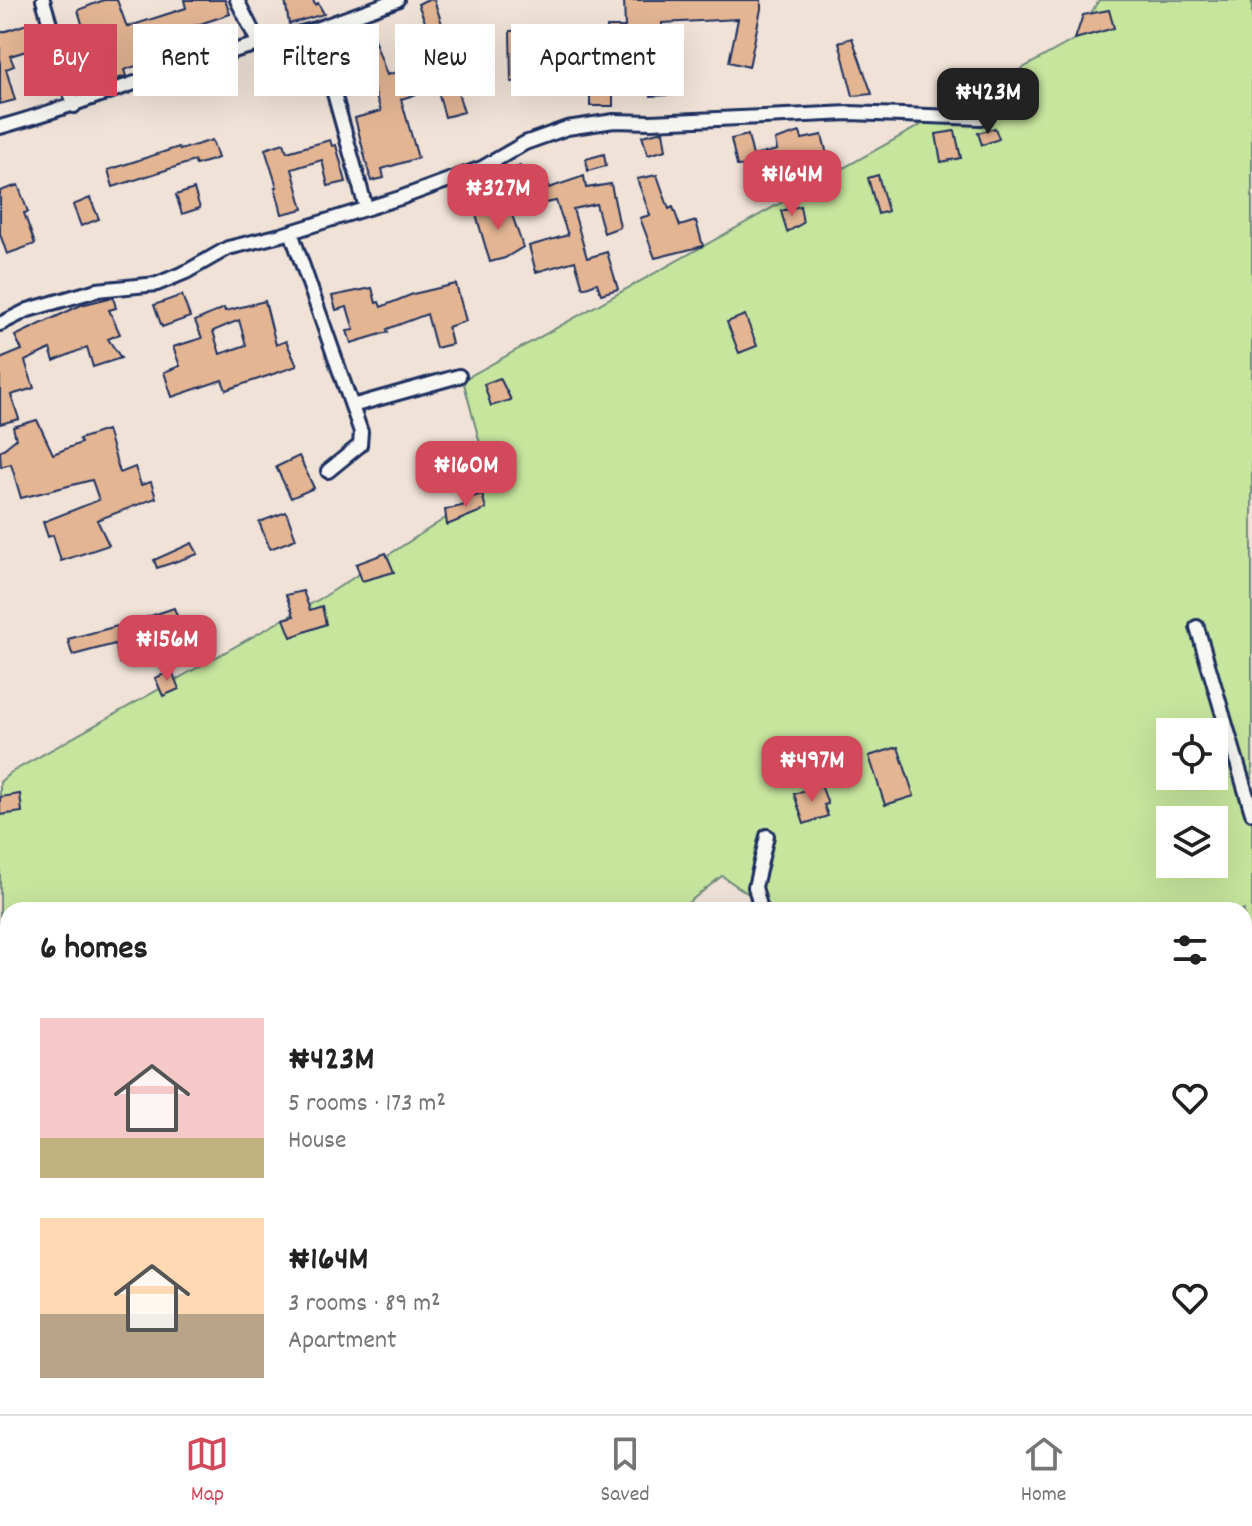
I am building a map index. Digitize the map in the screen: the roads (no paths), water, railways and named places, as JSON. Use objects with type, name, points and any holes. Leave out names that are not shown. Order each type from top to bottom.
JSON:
[{"type":"street","points":[[43,0],[74,106]]},
{"type":"street","points":[[237,0],[254,34]]},
{"type":"street","points":[[330,24],[397,0]]},
{"type":"street","points":[[0,127],[74,106],[254,45]]},
{"type":"street","points":[[335,96],[366,208]]},
{"type":"street","points":[[0,324],[28,310],[97,290],[157,284],[186,272],[228,248],[291,232],[482,168],[525,143],[567,128],[614,121],[850,113],[981,118]]},
{"type":"street","points":[[291,232],[361,432],[360,445],[328,471]]},
{"type":"street","points":[[352,406],[459,376]]},
{"type":"street","points":[[1197,627],[1252,813]]},
{"type":"street","points":[[759,902],[755,887],[767,836]]}]
